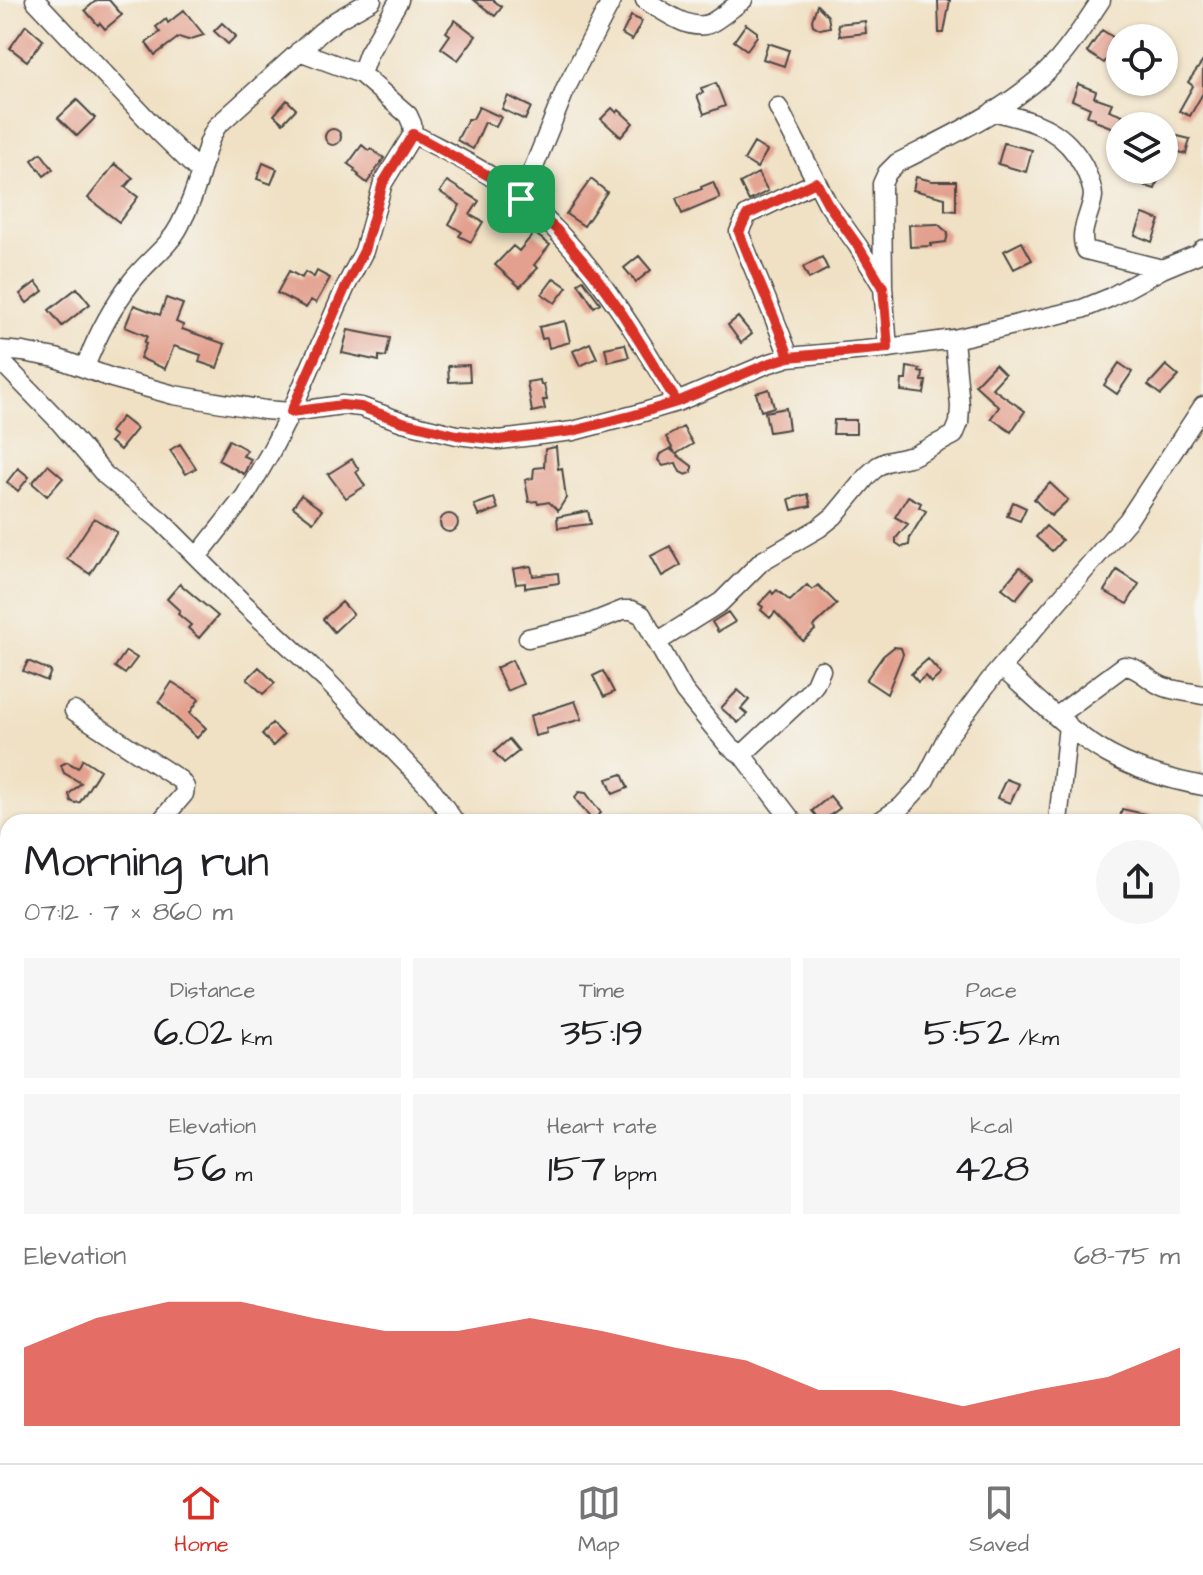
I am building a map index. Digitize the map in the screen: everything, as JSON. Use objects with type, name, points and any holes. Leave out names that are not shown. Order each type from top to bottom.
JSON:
[{"type":"street","points":[[35,0],[200,172]]},
{"type":"street","points":[[85,367],[96,338],[120,298],[179,227],[190,204],[205,150],[217,126],[337,20],[372,0]]},
{"type":"street","points":[[361,74],[368,54],[399,0]]},
{"type":"street","points":[[521,199],[566,88],[612,0]]},
{"type":"street","points":[[645,0],[696,26],[708,25],[743,0]]},
{"type":"street","points":[[888,348],[883,287],[882,184],[887,173],[897,163],[993,111],[1028,87],[1056,62],[1078,36],[1101,0]]},
{"type":"street","points":[[197,557],[245,496],[291,412],[364,251],[383,183],[413,134],[408,115],[361,74],[299,51]]},
{"type":"street","points":[[778,107],[828,204],[883,287]]},
{"type":"street","points":[[993,111],[1036,123],[1069,143],[1089,177],[1093,195],[1083,235],[1086,250],[1162,269]]},
{"type":"street","points":[[413,134],[498,181],[556,229],[623,315],[677,402]]},
{"type":"street","points":[[789,357],[776,318],[739,232],[747,215],[816,182]]},
{"type":"street","points":[[0,350],[45,356],[174,395],[291,412],[342,405],[361,407],[403,422],[457,435],[499,440],[573,431],[677,402],[789,357],[954,339],[1082,309],[1162,269],[1201,254]]},
{"type":"street","points":[[657,642],[721,602],[762,561],[819,528],[834,516],[878,466],[913,456],[954,435],[959,423],[960,406],[954,339]]},
{"type":"street","points":[[0,360],[105,475],[161,521],[327,681],[433,791],[449,814]]},
{"type":"street","points":[[891,814],[924,782],[946,739],[1001,667],[1128,520],[1203,406]]},
{"type":"street","points":[[528,638],[588,624],[623,610],[642,615],[684,691],[728,745],[742,755],[787,814]]},
{"type":"street","points":[[1058,814],[1062,720],[1124,666],[1130,666],[1164,687],[1203,695]]},
{"type":"street","points":[[1001,667],[1062,720],[1109,754],[1171,780],[1203,786]]},
{"type":"street","points":[[742,755],[807,694],[821,670]]},
{"type":"street","points":[[74,711],[180,780],[185,787],[184,794],[167,814]]},
{"type":"building","points":[[97,0],[109,0],[122,15],[105,29],[85,10]]},
{"type":"building","points":[[474,0],[493,0],[502,7],[495,16]]},
{"type":"building","points":[[938,0],[950,0],[944,33],[939,33]]},
{"type":"building","points":[[817,5],[828,16],[830,27],[820,29],[813,25]]},
{"type":"building","points":[[184,10],[204,35],[188,40],[179,37],[155,55],[146,43],[160,32],[156,27],[166,19],[168,23]]},
{"type":"building","points":[[631,16],[642,21],[632,40],[622,34]]},
{"type":"building","points":[[455,20],[476,36],[458,60],[441,48],[450,35],[446,32]]},
{"type":"building","points":[[865,21],[866,33],[840,36],[838,24]]},
{"type":"building","points":[[222,23],[236,36],[228,44],[214,31]]},
{"type":"building","points":[[746,24],[757,32],[747,50],[734,41]]},
{"type":"building","points":[[26,25],[43,40],[27,61],[10,48]]},
{"type":"building","points":[[1102,30],[1106,33],[1104,63],[1087,52]]},
{"type":"building","points":[[768,43],[789,50],[784,66],[763,59]]},
{"type":"building","points":[[1203,61],[1203,93],[1190,116],[1179,111],[1193,86],[1188,82]]},
{"type":"building","points":[[716,83],[725,106],[704,114],[697,95],[703,93],[701,88]]},
{"type":"building","points":[[1078,84],[1096,91],[1094,97],[1112,103],[1109,110],[1115,112],[1106,112],[1106,125],[1087,116],[1090,108],[1072,100]]},
{"type":"building","points":[[508,96],[531,107],[525,120],[502,109]]},
{"type":"building","points":[[77,100],[95,118],[77,136],[58,118]]},
{"type":"building","points":[[287,100],[296,109],[283,123],[274,115]]},
{"type":"building","points":[[479,107],[501,117],[496,127],[485,122],[473,149],[457,140],[468,119],[473,119]]},
{"type":"building","points":[[612,108],[617,113],[619,110],[633,123],[621,137],[601,119]]},
{"type":"building","points":[[333,129],[339,131],[339,143],[333,145],[327,143],[325,137],[327,131]]},
{"type":"building","points":[[1178,136],[1190,139],[1186,154],[1178,152]]},
{"type":"building","points":[[754,143],[767,151],[757,168],[744,160]]},
{"type":"building","points":[[1004,143],[1032,150],[1026,172],[998,164]]},
{"type":"building","points":[[362,145],[384,158],[367,183],[348,164]]},
{"type":"building","points":[[41,153],[53,169],[44,176],[32,160]]},
{"type":"building","points":[[263,163],[277,169],[271,184],[257,179]]},
{"type":"building","points":[[115,164],[133,178],[125,187],[138,197],[119,222],[88,198]]},
{"type":"building","points":[[758,173],[768,191],[749,201],[740,183]]},
{"type":"building","points":[[916,177],[956,181],[956,211],[945,210],[945,198],[913,190]]},
{"type":"building","points":[[591,179],[607,192],[584,226],[566,214]]},
{"type":"building","points":[[447,181],[479,201],[470,215],[483,222],[471,242],[459,236],[462,232],[449,224],[460,205],[440,192]]},
{"type":"building","points":[[713,182],[720,198],[682,214],[676,198]]},
{"type":"building","points":[[1139,184],[1157,184],[1155,189]]},
{"type":"building","points":[[1143,214],[1160,220],[1152,242],[1135,235]]},
{"type":"building","points":[[938,224],[948,233],[946,242],[910,247],[909,225]]},
{"type":"building","points":[[534,233],[550,245],[534,265],[538,268],[520,287],[495,265],[513,246],[519,251]]},
{"type":"building","points":[[1022,242],[1032,260],[1014,269],[1004,251]]},
{"type":"building","points":[[639,256],[651,270],[636,282],[624,268]]},
{"type":"building","points":[[822,257],[828,269],[809,279],[803,267]]},
{"type":"building","points":[[289,271],[302,278],[305,272],[314,277],[317,271],[330,278],[316,303],[311,300],[306,308],[277,293]]},
{"type":"building","points":[[554,278],[567,287],[555,303],[542,294]]},
{"type":"building","points":[[583,280],[600,303],[594,307],[578,283]]},
{"type":"building","points":[[36,282],[43,291],[27,303],[20,294]]},
{"type":"building","points":[[77,288],[90,304],[62,326],[49,310]]},
{"type":"building","points":[[166,298],[183,304],[176,322],[183,325],[182,329],[225,344],[217,368],[199,362],[201,355],[174,346],[165,369],[140,358],[147,336],[125,327],[134,305],[160,315]]},
{"type":"building","points":[[738,317],[752,334],[741,343],[728,325]]},
{"type":"building","points":[[565,321],[570,342],[549,348],[547,338],[542,339],[539,327]]},
{"type":"building","points":[[348,330],[390,338],[386,357],[379,356],[379,361],[342,353]]},
{"type":"building","points":[[590,343],[597,358],[580,366],[573,351]]},
{"type":"building","points":[[625,344],[629,357],[608,362],[605,348]]},
{"type":"building","points":[[1119,363],[1132,372],[1117,394],[1104,385]]},
{"type":"building","points":[[995,364],[1005,374],[992,388],[1025,411],[1011,432],[991,418],[999,407],[975,385]]},
{"type":"building","points":[[469,365],[470,381],[449,382],[448,366]]},
{"type":"building","points":[[1166,365],[1179,376],[1161,395],[1148,385]]},
{"type":"building","points":[[907,367],[920,369],[919,372],[923,373],[922,381],[926,381],[924,394],[901,391]]},
{"type":"building","points":[[540,380],[541,385],[544,384],[547,400],[543,400],[545,409],[532,412],[527,382]]},
{"type":"building","points":[[769,389],[774,407],[761,411],[756,393]]},
{"type":"building","points":[[786,408],[789,429],[769,432],[765,412]]},
{"type":"building","points":[[122,417],[137,429],[120,450],[110,442],[115,436],[110,432]]},
{"type":"building","points":[[834,420],[856,420],[856,434],[833,434]]},
{"type":"building","points":[[683,427],[693,444],[676,454],[692,466],[692,472],[686,475],[680,472],[676,463],[663,466],[658,460],[660,454],[670,449],[675,453],[666,437]]},
{"type":"building","points":[[229,440],[247,450],[243,456],[251,459],[244,474],[218,460]]},
{"type":"building","points":[[180,444],[196,468],[186,474],[170,450]]},
{"type":"building","points":[[556,447],[566,498],[558,511],[549,502],[529,502],[525,480],[533,478],[534,468],[544,467],[545,449]]},
{"type":"building","points":[[352,459],[365,486],[346,498],[328,474]]},
{"type":"building","points":[[48,465],[63,478],[47,496],[32,483]]},
{"type":"building","points":[[18,468],[29,477],[18,491],[7,482]]},
{"type":"building","points":[[1050,483],[1068,500],[1051,516],[1034,499]]},
{"type":"building","points":[[808,494],[811,506],[792,510],[789,499]]},
{"type":"building","points":[[301,495],[322,510],[313,522],[293,507]]},
{"type":"building","points":[[908,496],[921,503],[919,507],[926,511],[910,537],[909,545],[902,547],[896,543],[896,538],[908,524],[895,517]]},
{"type":"building","points":[[494,498],[498,509],[479,516],[474,505]]},
{"type":"building","points":[[1013,502],[1026,508],[1020,521],[1007,516]]},
{"type":"building","points":[[588,511],[591,524],[558,528],[557,517]]},
{"type":"building","points":[[445,514],[453,514],[458,523],[456,530],[445,532],[440,527],[440,519]]},
{"type":"building","points":[[94,518],[117,532],[90,574],[67,559]]},
{"type":"building","points":[[1046,526],[1062,540],[1052,551],[1036,537]]},
{"type":"building","points":[[670,546],[681,565],[662,576],[651,556]]},
{"type":"building","points":[[531,566],[533,576],[558,573],[559,583],[525,588],[525,583],[516,584],[513,569]]},
{"type":"building","points":[[1020,567],[1033,578],[1016,599],[1002,588]]},
{"type":"building","points":[[1117,570],[1139,584],[1127,604],[1104,591]]},
{"type":"building","points":[[180,584],[218,616],[199,638],[188,628],[191,625],[178,614],[180,611],[167,599]]},
{"type":"building","points":[[807,585],[812,590],[818,585],[837,604],[803,641],[775,612],[770,618],[759,604],[771,591],[773,594],[777,590],[790,601]]},
{"type":"building","points":[[342,602],[353,614],[334,632],[323,619]]},
{"type":"building","points":[[728,612],[735,622],[718,632],[712,622]]},
{"type":"building","points":[[894,647],[901,648],[903,654],[887,694],[866,680],[883,656]]},
{"type":"building","points":[[126,651],[137,658],[125,674],[115,667]]},
{"type":"building","points":[[928,659],[941,674],[931,683],[925,676],[918,682],[911,674]]},
{"type":"building","points":[[512,660],[523,684],[507,691],[496,668]]},
{"type":"building","points":[[28,661],[51,671],[47,681],[23,671]]},
{"type":"building","points":[[259,667],[275,683],[263,694],[247,679]]},
{"type":"building","points":[[603,671],[614,692],[604,697],[593,676]]},
{"type":"building","points":[[172,682],[199,699],[190,713],[206,728],[197,738],[159,702]]},
{"type":"building","points":[[738,690],[749,700],[741,709],[747,714],[738,723],[721,708]]},
{"type":"building","points":[[575,701],[582,719],[546,729],[547,733],[535,736],[530,716]]},
{"type":"building","points":[[272,723],[284,735],[273,746],[262,734]]},
{"type":"building","points":[[509,739],[519,751],[504,763],[494,752]]},
{"type":"building","points":[[83,759],[100,770],[80,802],[75,803],[69,794],[81,783],[64,773],[61,765],[67,762],[78,768]]},
{"type":"building","points":[[622,774],[628,788],[613,794],[607,779]]},
{"type":"building","points":[[1006,779],[1019,784],[1010,803],[997,798]]},
{"type":"building","points":[[579,792],[586,793],[601,813],[587,814],[575,797]]},
{"type":"building","points":[[830,796],[840,808],[832,814],[814,814],[812,811]]},
{"type":"building","points":[[1122,809],[1144,814],[1121,814]]},
{"type":"route","points":[[521,199],[498,181],[413,134],[383,183],[364,251],[291,412],[342,405],[361,407],[403,422],[457,435],[499,440],[573,431],[634,415],[677,402],[789,357],[888,348],[883,287],[816,182],[747,215],[739,232],[776,318],[789,357],[767,364],[677,402],[594,274],[556,229],[521,199]]}]
